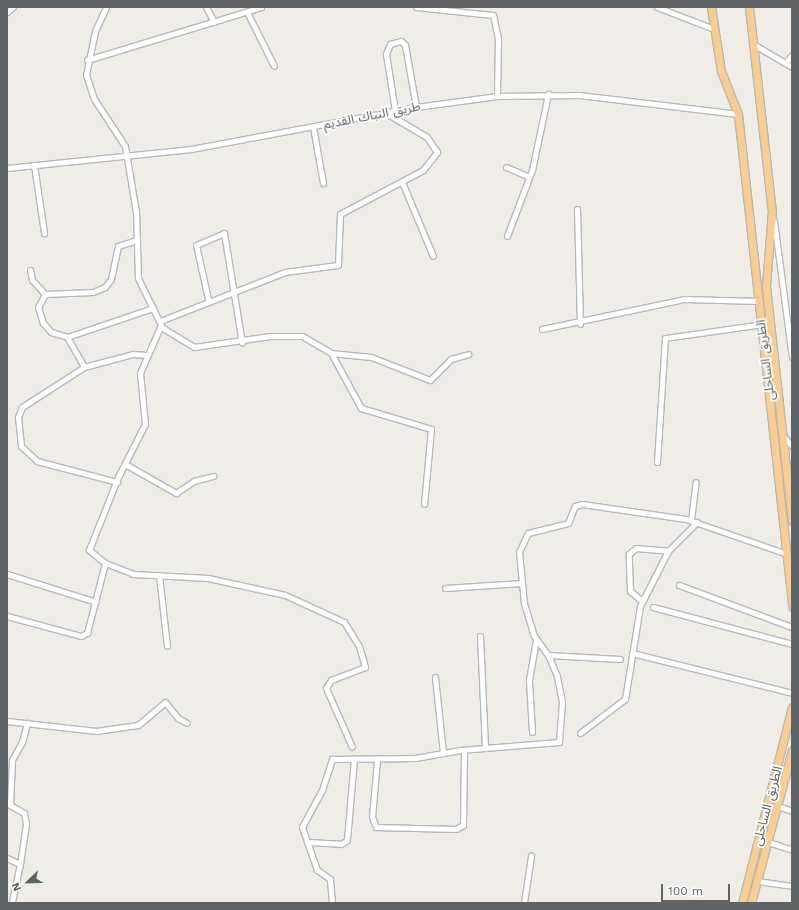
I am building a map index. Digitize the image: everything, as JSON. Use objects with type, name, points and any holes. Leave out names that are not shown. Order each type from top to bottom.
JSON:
[{"type":"highway","name":"الطريق الساحلى","points":[[711,7],[721,71],[738,114],[792,607]]},
{"type":"highway","name":"الطريق الساحلى","points":[[748,7],[772,211],[766,286],[785,438],[792,521]]},
{"type":"highway","points":[[790,490],[792,482]]},
{"type":"highway","name":"الطريق الساحلى","points":[[742,903],[792,708]]},
{"type":"highway","name":"الطريق الساحلى","points":[[751,903],[792,750]]},
{"type":"street","points":[[7,12],[13,7]]},
{"type":"street","points":[[106,7],[87,60],[87,83],[122,141],[127,156],[137,240],[138,278],[160,324],[194,347],[242,343],[270,336],[302,336],[331,353],[371,357],[430,380],[451,359],[468,354]]},
{"type":"street","points":[[206,7],[214,22]]},
{"type":"street","points":[[87,60],[214,22],[247,10],[262,7]]},
{"type":"street","points":[[416,7],[493,15],[498,38],[497,96]]},
{"type":"street","points":[[657,7],[714,29]]},
{"type":"street","points":[[247,10],[274,66]]},
{"type":"street","points":[[395,111],[386,54],[390,44],[401,41],[405,45],[416,107]]},
{"type":"street","points":[[753,44],[786,62],[792,67]]},
{"type":"street","points":[[786,62],[792,55]]},
{"type":"street","points":[[508,236],[529,177],[548,94]]},
{"type":"street","name":"طريق النباك القديم","points":[[7,168],[191,149],[386,112],[497,96],[548,94],[579,95],[738,114]]},
{"type":"street","points":[[352,747],[326,688],[331,680],[366,667],[359,646],[344,622],[285,595],[208,578],[133,574],[105,563],[89,550],[125,464],[145,424],[140,372],[160,324],[208,299],[235,291],[284,272],[336,267],[339,263],[340,214],[402,182],[430,163],[437,152],[436,146],[386,112]]},
{"type":"street","points":[[313,127],[323,183]]},
{"type":"street","points":[[34,166],[44,233]]},
{"type":"street","points":[[506,167],[529,177]]},
{"type":"street","points":[[402,182],[433,256]]},
{"type":"street","points":[[577,209],[580,324]]},
{"type":"street","points":[[772,211],[792,357]]},
{"type":"street","points":[[208,299],[196,245],[222,233],[226,235],[242,343]]},
{"type":"street","points":[[30,270],[32,280],[45,294],[93,292],[105,287],[111,279],[118,246],[137,240]]},
{"type":"street","points":[[45,294],[38,307],[43,323],[51,332],[67,337],[153,308]]},
{"type":"street","points":[[542,329],[580,324],[636,307],[684,299],[759,301]]},
{"type":"street","points":[[658,462],[665,338],[762,324]]},
{"type":"street","points":[[67,337],[84,367]]},
{"type":"street","points":[[331,353],[359,407],[431,429],[424,504]]},
{"type":"street","points":[[117,482],[37,461],[21,446],[18,416],[22,407],[84,367],[133,354],[147,355]]},
{"type":"street","points":[[785,438],[792,446]]},
{"type":"street","points":[[125,464],[176,492],[213,476]]},
{"type":"street","points":[[691,520],[696,482]]},
{"type":"street","points":[[332,903],[330,879],[317,870],[307,842],[304,821],[322,790],[330,762],[336,758],[377,760],[464,750],[559,742],[561,690],[548,655],[536,640],[524,603],[521,540],[535,529],[568,523],[578,505],[661,513],[691,520],[787,554]]},
{"type":"street","points":[[580,733],[625,699],[642,601],[668,551],[697,522]]},
{"type":"street","points":[[642,601],[629,587],[629,554],[636,548],[668,551]]},
{"type":"street","points":[[7,616],[84,636],[96,602],[105,563]]},
{"type":"street","points":[[7,574],[96,602]]},
{"type":"street","points":[[159,575],[167,646]]},
{"type":"street","points":[[445,588],[522,583]]},
{"type":"street","points":[[679,585],[792,627]]},
{"type":"street","points":[[653,607],[792,644]]},
{"type":"street","points":[[480,636],[485,748]]},
{"type":"street","points":[[532,732],[529,680],[536,640]]},
{"type":"street","points":[[632,653],[792,693]]},
{"type":"street","points":[[548,655],[620,659]]},
{"type":"street","points":[[434,677],[443,753]]},
{"type":"street","points":[[7,721],[101,731],[138,725],[165,702],[178,718],[188,723]]},
{"type":"street","points":[[12,903],[26,824],[24,812],[9,804],[12,760],[27,723]]},
{"type":"street","points":[[377,760],[372,817],[376,827],[456,829],[463,825],[464,750]]},
{"type":"street","points":[[307,842],[341,844],[347,840],[354,758]]},
{"type":"street","points":[[777,806],[792,811]]},
{"type":"street","points":[[768,842],[792,850]]},
{"type":"street","points":[[524,903],[532,856]]},
{"type":"street","points":[[7,858],[20,864]]},
{"type":"street","points":[[757,882],[792,886]]}]
